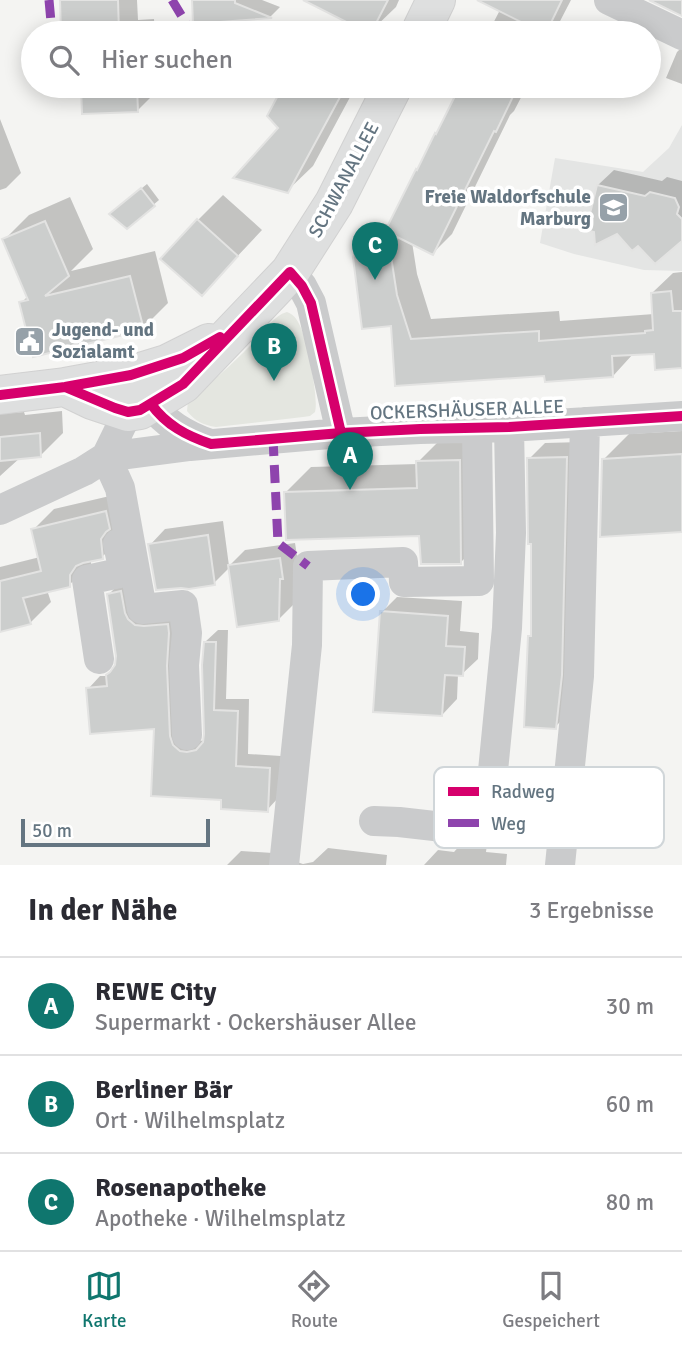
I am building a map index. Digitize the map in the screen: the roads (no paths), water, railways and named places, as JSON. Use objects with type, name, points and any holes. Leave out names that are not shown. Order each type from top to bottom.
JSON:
[{"type":"main road","points":[[426,21],[436,0]]},
{"type":"main road","name":"SCHWANALLEE","points":[[137,397],[183,384],[290,272],[334,203],[387,98]]},
{"type":"main road","points":[[0,395],[65,387],[137,397]]},
{"type":"street","points":[[609,0],[653,21]]},
{"type":"street","points":[[661,25],[682,35]]},
{"type":"street","points":[[290,272],[311,303],[341,433]]},
{"type":"street","points":[[0,510],[84,471],[106,457],[137,397],[190,437],[211,444]]},
{"type":"street","name":"OCKERSHÄUSER ALLEE","points":[[106,457],[211,444],[341,433],[509,427],[682,416]]},
{"type":"street","points":[[570,767],[579,676],[585,422]]},
{"type":"street","points":[[493,767],[506,628],[511,533],[509,427]]},
{"type":"street","points":[[284,865],[307,645],[308,566],[403,562],[404,582],[480,582],[477,428]]},
{"type":"street","points":[[99,659],[88,580],[124,572],[110,505],[106,457]]},
{"type":"street","points":[[106,457],[120,488],[142,609],[183,604],[187,633],[184,665],[187,735]]},
{"type":"street","points":[[374,821],[434,826]]},
{"type":"place","name":"Freie Waldorfschule Marburg","points":[[614,208]]},
{"type":"place","name":"Rosenapotheke","points":[[375,280]]},
{"type":"place","name":"Jugend- und Sozialamt","points":[[29,341]]},
{"type":"place","name":"Berliner Bär","points":[[274,381]]},
{"type":"place","name":"REWE City","points":[[350,490]]}]
